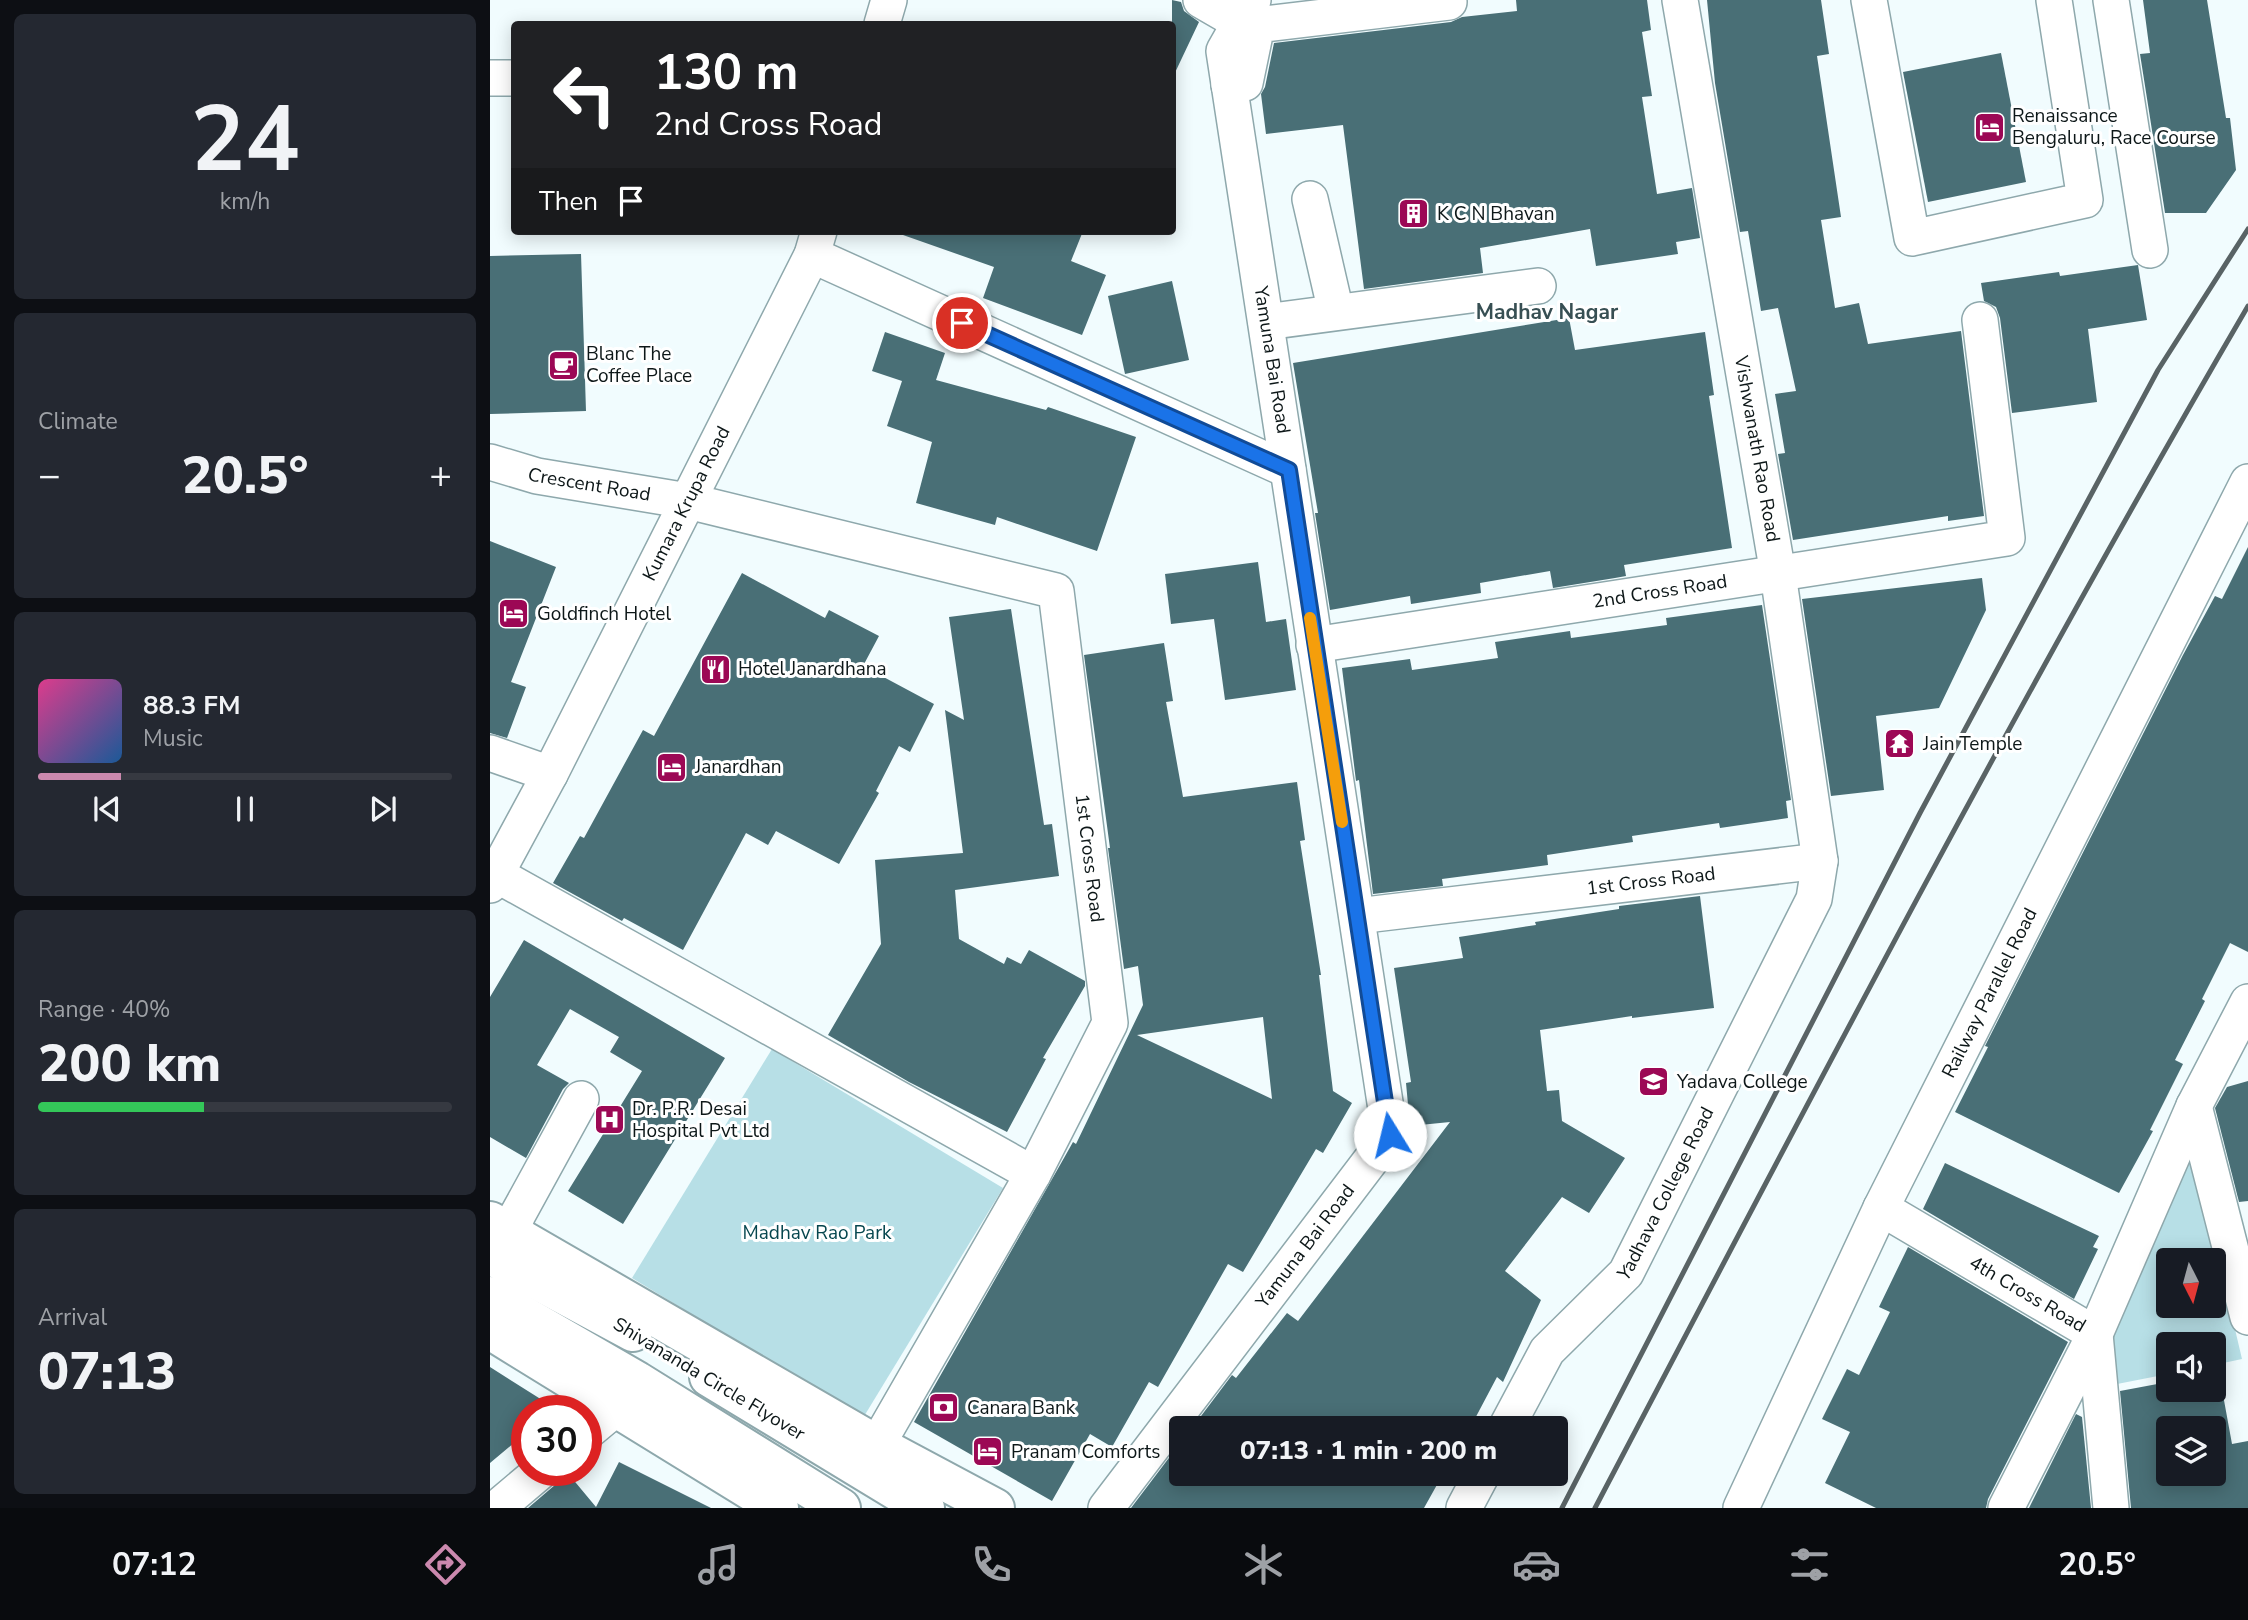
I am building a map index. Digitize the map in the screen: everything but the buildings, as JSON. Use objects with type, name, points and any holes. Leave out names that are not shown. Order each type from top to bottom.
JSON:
[{"type":"main road","name":"Shivananda Circle Flyover","points":[[497,1236],[663,1349],[925,1508]]},
{"type":"main road","points":[[497,1236],[995,1508]]},
{"type":"main road","name":"Shivananda Circle Flyover","points":[[490,1296],[626,1395],[841,1508]]},
{"type":"main road","points":[[490,1330],[626,1395],[779,1508]]},
{"type":"street","points":[[1201,0],[1246,11]]},
{"type":"street","name":"Vishwanath Rao Road","points":[[1681,0],[1778,574],[1820,861],[1814,899]]},
{"type":"street","points":[[1869,0],[1912,239],[2085,200],[2054,0]]},
{"type":"street","points":[[2111,0],[2150,250]]},
{"type":"street","points":[[1229,85],[1245,83],[1257,25],[1449,2]]},
{"type":"street","name":"Yamuna Bai Road","points":[[1106,1508],[1390,1135],[1224,51],[1246,11]]},
{"type":"street","points":[[490,78],[511,78]]},
{"type":"street","points":[[1310,199],[1336,312]]},
{"type":"street","points":[[815,243],[1289,470]]},
{"type":"street","name":"Kumara Krupa Road","points":[[492,877],[550,774],[815,243]]},
{"type":"street","points":[[1266,322],[1538,286]]},
{"type":"street","name":"2nd Cross Road","points":[[1314,645],[2007,538],[1980,320]]},
{"type":"street","name":"Crescent Road","points":[[490,462],[537,476],[688,502]]},
{"type":"street","name":"Railway Parallel Road","points":[[1741,1508],[1881,1208],[2248,482]]},
{"type":"street","name":"1st Cross Road","points":[[688,502],[1056,592],[1110,1023],[1033,1174],[877,1445]]},
{"type":"street","points":[[490,753],[550,774]]},
{"type":"street","name":"1st Cross Road","points":[[1357,916],[1820,861]]},
{"type":"street","points":[[492,877],[1033,1174]]},
{"type":"street","name":"Yadhava College Road","points":[[1512,1416],[1547,1351],[1626,1273],[1814,899]]},
{"type":"street","points":[[2006,1508],[2095,1334],[2194,1106],[2248,1002]]},
{"type":"street","points":[[497,1236],[518,1214],[581,1099]]},
{"type":"street","points":[[2194,1106],[2248,1317]]},
{"type":"street","name":"4th Cross Road","points":[[1881,1208],[2095,1334],[2111,1508]]},
{"type":"street","points":[[602,1418],[626,1395]]},
{"type":"street","points":[[497,1508],[523,1486]]},
{"type":"street","points":[[1464,1508],[1476,1486]]},
{"type":"green space","name":"Madhav Rao Park","points":[[772,1049],[1003,1188],[863,1418],[632,1278]]},
{"type":"green space","points":[[2193,1151],[2216,1248],[2156,1248],[2156,1318],[2226,1318],[2226,1291],[2242,1359],[2226,1362],[2226,1332],[2156,1332],[2156,1376],[2107,1386],[2102,1351]]},
{"type":"railway","points":[[1562,1508],[1920,813],[2158,370],[2248,229]]},
{"type":"railway","points":[[1595,1508],[1996,753],[2248,306]]},
{"type":"slow traffic","points":[[1310,618],[1342,822]]},
{"type":"place","name":"Renaissance Bengaluru, Race Course","points":[[1989,127]]},
{"type":"place","name":"K C N Bhavan","points":[[1414,214]]},
{"type":"place","name":"Blanc The Coffee Place","points":[[563,365]]},
{"type":"place","name":"Goldfinch Hotel","points":[[514,614]]},
{"type":"place","name":"Hotel Janardhana","points":[[715,669]]},
{"type":"place","name":"Jain Temple","points":[[1900,744]]},
{"type":"place","name":"Janardhan","points":[[672,767]]},
{"type":"place","name":"Yadava College","points":[[1654,1082]]},
{"type":"place","name":"Dr. P.R. Desai Hospital Pvt Ltd","points":[[609,1120]]},
{"type":"place","name":"Canara Bank","points":[[944,1408]]},
{"type":"place","name":"Pranam Comforts","points":[[988,1452]]},
{"type":"district","name":"Madhav Nagar","points":[[1547,312]]},
{"type":"route","points":[[962,323],[1289,470],[1390,1135]]}]
